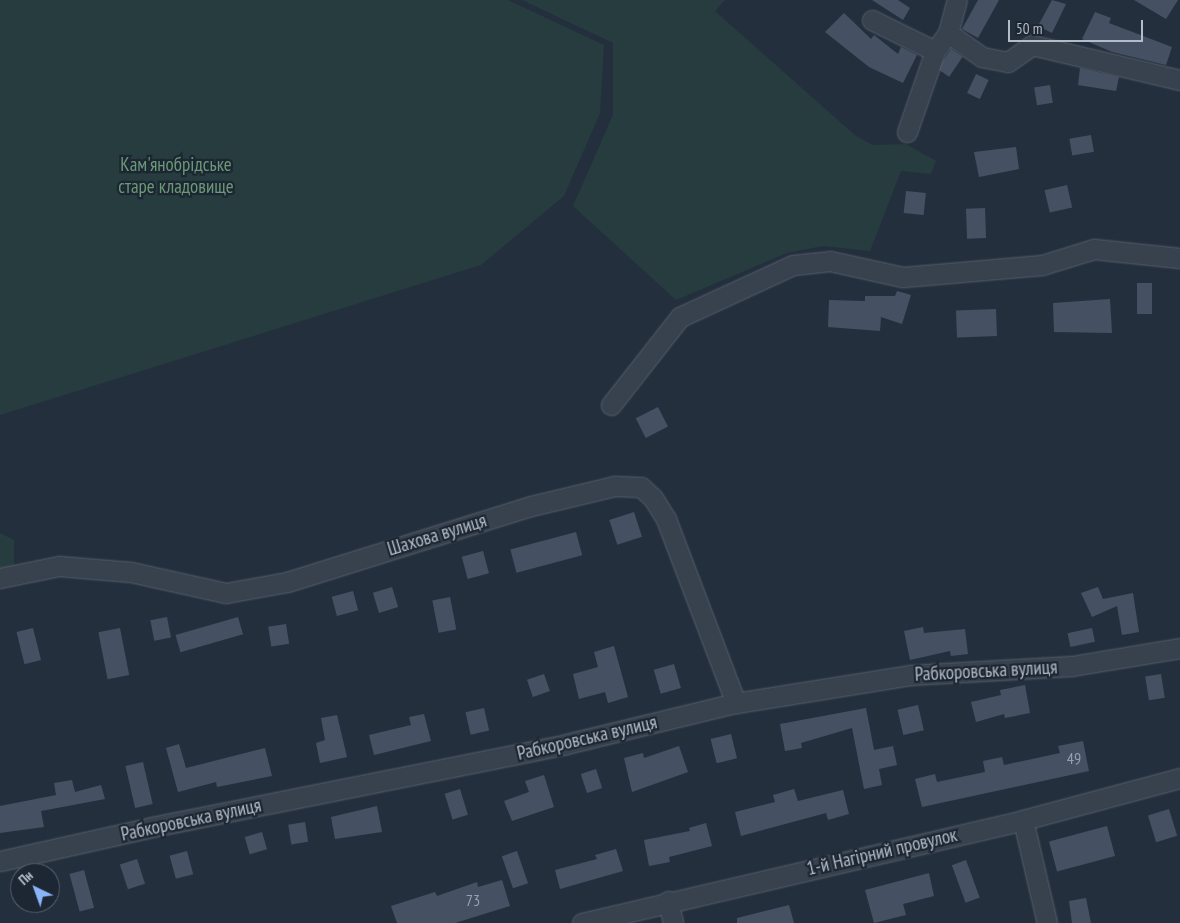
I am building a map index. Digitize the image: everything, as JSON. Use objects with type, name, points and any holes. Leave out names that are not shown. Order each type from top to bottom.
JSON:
[{"type":"street","points":[[907,132],[935,51],[948,33],[957,0]]},
{"type":"street","points":[[872,20],[935,51]]},
{"type":"street","points":[[948,33],[982,58],[1008,62],[1032,45],[1180,80]]},
{"type":"street","points":[[611,405],[680,317],[793,265],[830,261],[903,277],[1042,265],[1094,249],[1180,258]]},
{"type":"street","name":"Шахова вулиця","points":[[0,578],[59,566],[131,572],[226,592],[287,582],[531,506],[614,486],[640,487],[653,498],[666,519],[736,703]]},
{"type":"street","name":"Рабкоровська вулиця","points":[[0,861],[162,825],[566,744],[736,703],[910,674],[1072,666],[1180,648]]},
{"type":"street","name":"1-й Нагірний провулок","points":[[582,923],[668,901],[1023,820],[1180,778]]},
{"type":"street","points":[[1023,820],[1047,923]]},
{"type":"street","points":[[668,901],[673,923]]},
{"type":"green space","name":"Кам'янобрідське старе кладовище","points":[[0,0],[508,0],[604,45],[600,113],[564,196],[481,265],[0,415]]},
{"type":"green space","points":[[522,0],[725,0],[715,11],[856,136],[873,145],[906,144],[936,161],[931,174],[901,171],[870,251],[823,246],[787,253],[676,300],[573,206],[613,115],[613,43]]},
{"type":"green space","points":[[0,533],[14,540],[14,567],[0,569]]},
{"type":"building","points":[[872,0],[898,0],[910,8],[903,20]]},
{"type":"building","points":[[978,0],[999,0],[978,38],[962,29]]},
{"type":"building","points":[[1052,0],[1066,4],[1052,33],[1038,26]]},
{"type":"building","points":[[1134,0],[1178,0],[1166,19]]},
{"type":"building","points":[[1095,12],[1111,18],[1109,23],[1172,47],[1166,65],[1112,52],[1082,39]]},
{"type":"building","points":[[844,13],[871,39],[874,35],[898,54],[901,47],[917,55],[903,83],[869,67],[825,32]]},
{"type":"building","points":[[951,49],[963,57],[949,77],[938,69]]},
{"type":"building","points":[[1080,68],[1119,77],[1116,91],[1078,85]]},
{"type":"building","points":[[976,74],[989,80],[980,99],[967,93]]},
{"type":"building","points":[[1050,85],[1053,103],[1037,105],[1034,88]]},
{"type":"building","points":[[1091,135],[1094,152],[1072,156],[1069,139]]},
{"type":"building","points":[[1016,147],[1019,169],[979,177],[974,152]]},
{"type":"building","points":[[1067,185],[1072,207],[1050,213],[1045,190]]},
{"type":"building","points":[[906,191],[926,193],[924,215],[904,213]]},
{"type":"building","points":[[985,208],[986,238],[967,239],[966,209]]},
{"type":"building","points":[[1137,283],[1152,283],[1152,314],[1137,314]]},
{"type":"building","points":[[897,291],[911,295],[902,324],[881,317],[880,331],[828,327],[829,300],[865,301],[865,296],[895,296]]},
{"type":"building","points":[[1110,299],[1112,333],[1054,332],[1053,303]]},
{"type":"building","points":[[996,309],[997,336],[957,337],[956,310]]},
{"type":"building","points":[[658,407],[668,427],[646,438],[636,418]]},
{"type":"building","points":[[634,512],[642,537],[617,545],[609,520]]},
{"type":"building","points":[[576,532],[582,555],[517,573],[510,550]]},
{"type":"building","points":[[483,551],[489,573],[468,579],[462,557]]},
{"type":"building","points":[[392,587],[398,607],[379,613],[373,593]]},
{"type":"building","points":[[1098,587],[1103,599],[1133,593],[1139,632],[1122,635],[1117,606],[1092,617],[1081,593]]},
{"type":"building","points":[[353,591],[358,610],[337,616],[332,597]]},
{"type":"building","points":[[450,597],[456,629],[439,633],[432,600]]},
{"type":"building","points":[[167,617],[171,638],[154,641],[150,620]]},
{"type":"building","points":[[238,617],[243,634],[180,652],[176,635]]},
{"type":"building","points":[[286,624],[289,644],[271,647],[268,627]]},
{"type":"building","points":[[923,627],[924,633],[965,629],[968,654],[951,656],[950,651],[910,660],[904,631]]},
{"type":"building","points":[[33,628],[41,660],[24,664],[17,632]]},
{"type":"building","points":[[120,628],[129,675],[108,679],[98,632]]},
{"type":"building","points":[[1092,628],[1095,642],[1070,647],[1068,633]]},
{"type":"building","points":[[614,646],[628,697],[608,703],[605,692],[579,699],[573,674],[598,667],[594,652]]},
{"type":"building","points":[[674,664],[681,688],[661,694],[654,670]]},
{"type":"building","points":[[544,674],[550,691],[533,697],[527,680]]},
{"type":"building","points":[[1161,674],[1165,698],[1149,700],[1145,677]]},
{"type":"building","points":[[1025,685],[1030,713],[1005,718],[1004,714],[976,722],[971,702],[1001,695],[1000,690]]},
{"type":"building","points":[[918,705],[924,730],[903,735],[898,710]]},
{"type":"building","points":[[484,708],[489,730],[471,735],[465,712]]},
{"type":"building","points":[[866,708],[874,750],[893,746],[897,765],[879,769],[882,785],[864,789],[852,728],[801,743],[802,748],[785,751],[780,724]]},
{"type":"building","points":[[424,714],[431,741],[374,755],[369,735],[411,725],[409,717]]},
{"type":"building","points":[[337,715],[347,757],[320,763],[316,743],[325,740],[321,718]]},
{"type":"building","points":[[731,734],[737,758],[717,763],[711,739]]},
{"type":"building","points":[[1083,741],[1089,771],[922,807],[915,779],[935,774],[937,782],[985,772],[983,761],[1002,757],[1004,765],[1060,753],[1058,746]]},
{"type":"building","points":[[179,744],[186,768],[265,748],[272,776],[217,787],[216,782],[178,792],[166,748]]},
{"type":"building","points":[[679,746],[688,772],[632,792],[624,758],[643,753],[644,758]]},
{"type":"building","points":[[143,762],[153,804],[135,808],[125,766]]},
{"type":"building","points":[[596,769],[602,788],[587,793],[581,774]]},
{"type":"building","points":[[544,775],[554,807],[512,821],[504,801],[529,792],[525,781]]},
{"type":"building","points":[[72,780],[75,792],[101,785],[105,799],[41,811],[44,827],[0,833],[0,806],[56,795],[54,783]]},
{"type":"building","points":[[460,789],[468,815],[453,819],[445,794]]},
{"type":"building","points":[[794,789],[798,801],[843,790],[849,814],[828,820],[826,813],[741,836],[735,812],[775,802],[773,795]]},
{"type":"building","points":[[377,806],[382,832],[335,839],[331,817]]},
{"type":"building","points":[[1169,809],[1177,836],[1156,842],[1148,815]]},
{"type":"building","points":[[305,822],[308,842],[291,844],[288,825]]},
{"type":"building","points":[[706,823],[712,846],[669,857],[670,862],[649,866],[644,840],[690,831],[689,828]]},
{"type":"building","points":[[1107,826],[1115,856],[1057,871],[1049,842]]},
{"type":"building","points":[[262,832],[267,849],[250,854],[245,837]]},
{"type":"building","points":[[616,849],[623,871],[560,889],[555,870],[597,859],[595,855]]},
{"type":"building","points":[[187,851],[193,874],[176,879],[170,856]]},
{"type":"building","points":[[517,851],[528,883],[513,888],[502,856]]},
{"type":"building","points":[[137,859],[145,884],[128,889],[120,865]]},
{"type":"building","points":[[966,860],[980,898],[966,903],[952,865]]},
{"type":"building","points":[[84,870],[94,908],[80,912],[70,874]]},
{"type":"building","points":[[929,873],[934,896],[903,904],[906,915],[874,923],[865,890]]},
{"type":"building","points":[[502,880],[510,906],[455,923],[397,923],[391,906],[435,892],[437,896],[477,882],[478,887]]},
{"type":"building","points":[[1086,898],[1091,923],[1072,923],[1069,901]]},
{"type":"building","points":[[789,905],[794,923],[737,923],[737,918]]}]
